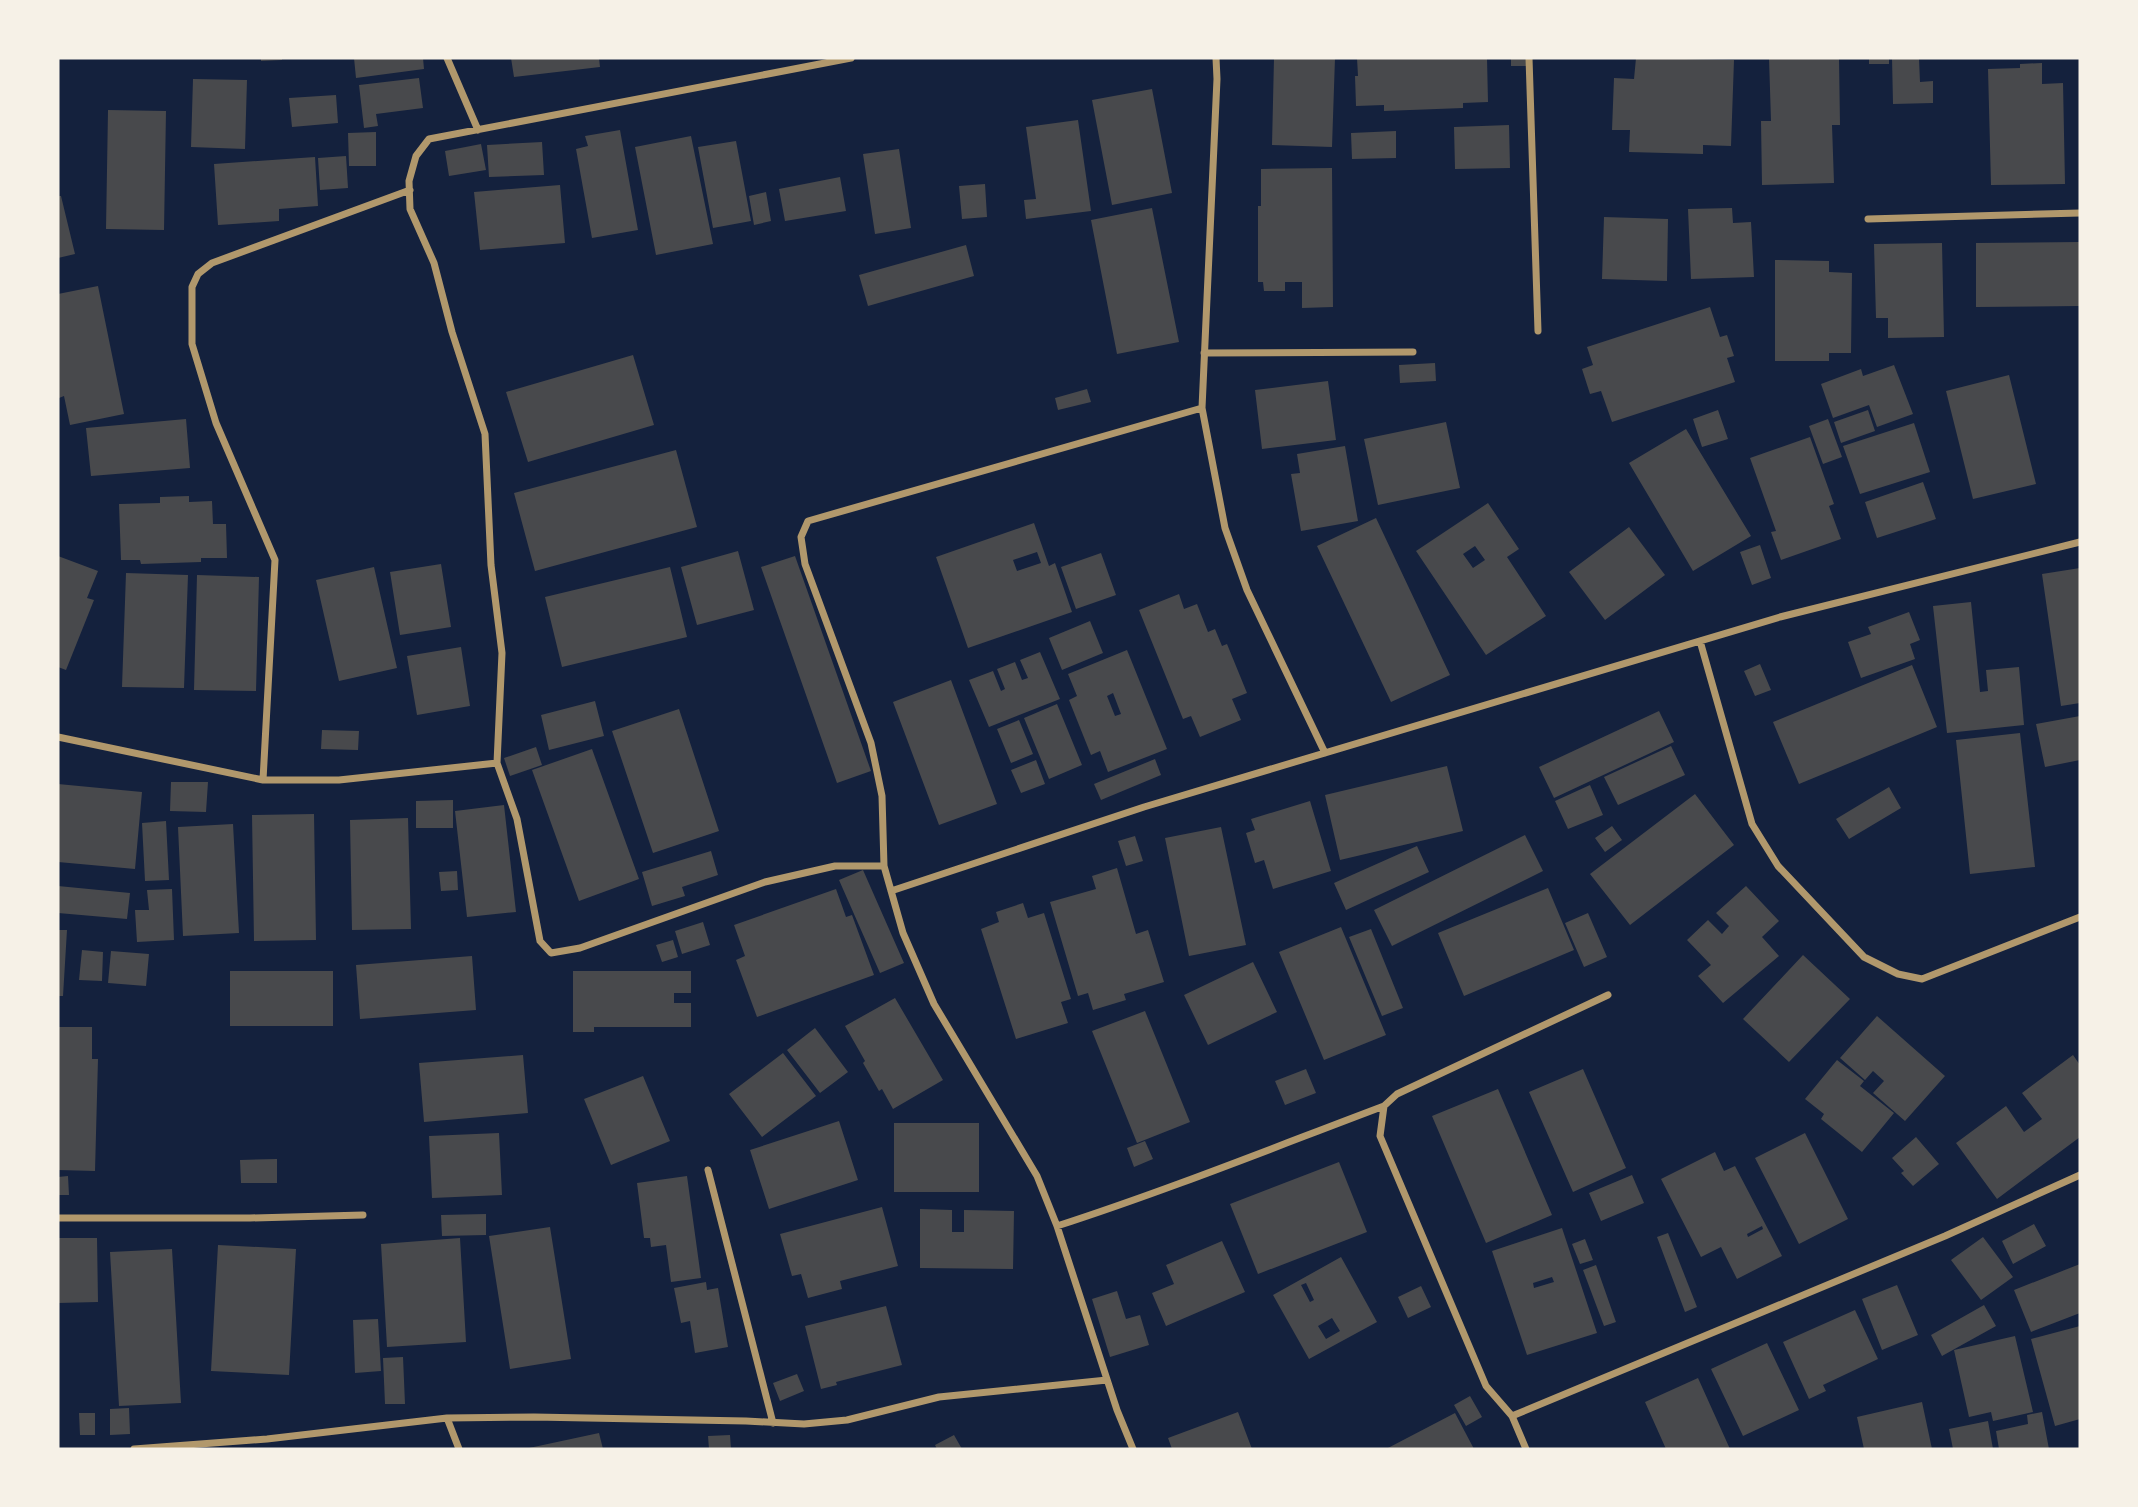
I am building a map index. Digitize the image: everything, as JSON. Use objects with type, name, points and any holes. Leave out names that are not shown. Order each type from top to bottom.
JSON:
[{"type":"street","points":[[447,58],[478,130]]},
{"type":"street","points":[[851,58],[803,62],[429,139],[416,156],[409,181],[410,209],[434,263],[452,332],[485,434],[491,565],[502,653],[497,764],[517,818],[540,941],[551,953],[580,948],[765,882],[835,866],[884,866]]},
{"type":"street","points":[[1216,58],[1202,408],[1224,528],[1242,578],[1325,753]]},
{"type":"street","points":[[1529,58],[1538,331]]},
{"type":"street","points":[[262,780],[275,560],[216,423],[192,344],[192,288],[198,274],[212,263],[410,190]]},
{"type":"street","points":[[1868,219],[2080,213]]},
{"type":"street","points":[[1205,353],[1413,352]]},
{"type":"street","points":[[1133,1449],[1107,1380],[1057,1226],[1037,1176],[934,1004],[903,933],[884,866],[882,796],[871,743],[805,565],[801,537],[808,522],[1202,408]]},
{"type":"street","points":[[891,891],[1144,807],[1780,617],[2080,542]]},
{"type":"street","points":[[1700,641],[1752,824],[1778,866],[1864,957],[1898,974],[1922,979],[2080,917]]},
{"type":"street","points":[[58,737],[262,780],[339,780],[497,764]]},
{"type":"street","points":[[1057,1226],[1151,1195],[1384,1107],[1397,1094],[1608,995]]},
{"type":"street","points":[[1384,1107],[1380,1136],[1486,1386],[1512,1416],[1526,1449]]},
{"type":"street","points":[[708,1170],[773,1423]]},
{"type":"street","points":[[1512,1416],[1945,1236],[2080,1175]]},
{"type":"street","points":[[58,1218],[363,1215]]},
{"type":"street","points":[[134,1449],[447,1419],[534,1417],[804,1424],[847,1420],[939,1397],[1107,1380]]},
{"type":"street","points":[[447,1419],[459,1449]]},
{"type":"building","points":[[261,58],[282,58],[282,60],[261,61]]},
{"type":"building","points":[[354,58],[423,58],[424,69],[356,78]]},
{"type":"building","points":[[511,58],[599,58],[600,67],[514,77]]},
{"type":"building","points":[[1274,58],[1335,58],[1332,147],[1272,145]]},
{"type":"building","points":[[1357,58],[1487,58],[1488,102],[1463,103],[1463,108],[1384,111],[1384,105],[1356,106]]},
{"type":"building","points":[[1511,58],[1528,58],[1528,66],[1511,66]]},
{"type":"building","points":[[1636,58],[1734,60],[1731,146],[1703,145],[1703,154],[1629,152],[1630,130],[1612,130],[1614,78],[1634,79]]},
{"type":"building","points":[[1769,58],[1839,58],[1840,125],[1832,125],[1834,183],[1762,185],[1761,121],[1771,121]]},
{"type":"building","points":[[1869,58],[1889,58],[1889,64],[1869,64]]},
{"type":"building","points":[[1892,58],[1919,58],[1920,82],[1933,81],[1933,103],[1893,104]]},
{"type":"building","points":[[2042,63],[2042,84],[2063,83],[2065,184],[1991,185],[1988,69],[2020,68],[2020,64]]},
{"type":"building","points":[[419,78],[423,108],[376,114],[378,126],[364,128],[359,85]]},
{"type":"building","points":[[193,79],[247,80],[245,149],[191,147]]},
{"type":"building","points":[[1152,89],[1172,193],[1112,205],[1092,100]]},
{"type":"building","points":[[336,95],[338,123],[292,127],[289,98]]},
{"type":"building","points":[[108,110],[166,111],[164,230],[106,229]]},
{"type":"building","points":[[1078,120],[1091,211],[1026,219],[1024,200],[1036,199],[1026,127]]},
{"type":"building","points":[[1509,125],[1510,168],[1455,169],[1454,127]]},
{"type":"building","points":[[620,130],[638,230],[592,238],[576,149],[588,146],[585,136]]},
{"type":"building","points":[[1396,131],[1396,158],[1352,159],[1351,133]]},
{"type":"building","points":[[376,132],[376,166],[349,166],[348,133]]},
{"type":"building","points":[[691,136],[713,244],[656,255],[635,147]]},
{"type":"building","points":[[736,141],[751,221],[713,228],[698,147]]},
{"type":"building","points":[[542,142],[544,175],[489,177],[487,145]]},
{"type":"building","points":[[481,144],[486,170],[449,176],[445,151]]},
{"type":"building","points":[[899,149],[911,228],[875,234],[863,154]]},
{"type":"building","points":[[346,156],[348,188],[320,190],[318,158]]},
{"type":"building","points":[[315,157],[318,206],[279,209],[279,221],[218,225],[214,164]]},
{"type":"building","points":[[1332,168],[1333,307],[1302,308],[1302,282],[1285,282],[1285,291],[1264,291],[1263,282],[1258,282],[1261,169]]},
{"type":"building","points":[[840,177],[846,211],[785,221],[779,189]]},
{"type":"building","points":[[985,184],[987,217],[962,219],[959,186]]},
{"type":"building","points":[[560,185],[565,243],[480,250],[474,192]]},
{"type":"building","points":[[766,192],[771,221],[754,225],[749,196]]},
{"type":"building","points":[[58,196],[61,196],[75,254],[58,258]]},
{"type":"building","points":[[1152,208],[1179,342],[1117,354],[1091,220]]},
{"type":"building","points":[[1732,208],[1733,223],[1751,222],[1754,277],[1691,279],[1688,209]]},
{"type":"building","points":[[1604,217],[1668,219],[1667,281],[1602,279]]},
{"type":"building","points":[[2080,242],[2080,306],[1976,307],[1976,243]]},
{"type":"building","points":[[1942,243],[1944,337],[1888,338],[1888,318],[1876,318],[1874,244]]},
{"type":"building","points":[[966,245],[974,276],[868,306],[859,275]]},
{"type":"building","points":[[1775,260],[1829,261],[1829,272],[1852,273],[1851,353],[1829,353],[1829,361],[1775,361]]},
{"type":"building","points":[[98,286],[124,414],[70,425],[64,396],[59,398],[58,393],[58,294]]},
{"type":"building","points":[[1710,307],[1720,337],[1727,335],[1734,356],[1727,358],[1735,382],[1612,422],[1601,391],[1590,394],[1582,369],[1593,365],[1587,347]]},
{"type":"building","points":[[633,355],[654,425],[528,462],[506,392]]},
{"type":"building","points":[[1435,363],[1436,381],[1400,383],[1399,365]]},
{"type":"building","points":[[1894,365],[1913,414],[1877,427],[1869,405],[1833,418],[1821,384],[1861,369],[1863,376]]},
{"type":"building","points":[[2009,375],[2036,484],[1973,499],[1946,391]]},
{"type":"building","points":[[1328,381],[1336,440],[1262,449],[1255,390]]},
{"type":"building","points":[[1087,389],[1091,402],[1058,410],[1055,398]]},
{"type":"building","points":[[1718,410],[1728,439],[1702,447],[1693,419]]},
{"type":"building","points":[[1868,410],[1875,431],[1841,443],[1834,422]]},
{"type":"building","points":[[186,419],[190,468],[91,476],[86,428]]},
{"type":"building","points":[[1828,419],[1842,457],[1823,464],[1809,426]]},
{"type":"building","points":[[1446,422],[1460,488],[1378,505],[1364,439]]},
{"type":"building","points":[[1914,423],[1930,472],[1860,494],[1843,446]]},
{"type":"building","points":[[1686,429],[1751,536],[1693,571],[1629,463]]},
{"type":"building","points":[[1810,437],[1834,504],[1829,506],[1841,539],[1781,560],[1771,532],[1776,531],[1750,458]]},
{"type":"building","points":[[1345,446],[1358,521],[1301,531],[1291,474],[1300,473],[1297,454]]},
{"type":"building","points":[[676,450],[697,527],[535,571],[514,493]]},
{"type":"building","points":[[1923,482],[1936,519],[1877,538],[1865,502]]},
{"type":"building","points":[[189,496],[189,502],[212,501],[213,524],[226,524],[227,558],[201,558],[201,562],[141,564],[140,560],[121,560],[119,504],[160,503],[160,497]]},
{"type":"building","points":[[1488,503],[1519,549],[1507,557],[1546,616],[1486,655],[1416,551]],"holes":[[[1475,546],[1485,560],[1473,568],[1463,554]]]},
{"type":"building","points":[[1376,518],[1450,675],[1391,702],[1317,546]]},
{"type":"building","points":[[1034,523],[1049,566],[1055,563],[1072,612],[968,648],[936,557]],"holes":[[[1037,552],[1041,563],[1017,571],[1013,560]]]},
{"type":"building","points":[[1629,527],[1665,575],[1605,620],[1569,572]]},
{"type":"building","points":[[1760,545],[1771,578],[1752,585],[1740,552]]},
{"type":"building","points":[[738,551],[754,610],[697,625],[681,567]]},
{"type":"building","points":[[1101,553],[1116,595],[1076,609],[1061,567]]},
{"type":"building","points":[[58,556],[98,571],[87,598],[94,600],[66,670],[58,667]]},
{"type":"building","points":[[795,556],[871,771],[837,783],[761,567]]},
{"type":"building","points":[[441,564],[451,627],[400,635],[390,572]]},
{"type":"building","points":[[374,567],[397,668],[339,681],[316,580]]},
{"type":"building","points":[[670,567],[687,637],[562,667],[545,597]]},
{"type":"building","points":[[2080,568],[2080,703],[2061,706],[2042,574]]},
{"type":"building","points":[[126,573],[188,575],[184,688],[122,687]]},
{"type":"building","points":[[197,575],[259,577],[256,691],[194,690]]},
{"type":"building","points":[[1179,594],[1184,609],[1197,604],[1208,632],[1215,629],[1222,646],[1227,644],[1247,693],[1232,699],[1241,720],[1200,737],[1191,716],[1183,719],[1139,610]]},
{"type":"building","points":[[1971,602],[1980,692],[1988,691],[1986,670],[2019,667],[2024,725],[1947,733],[1933,606]]},
{"type":"building","points":[[1909,612],[1920,640],[1910,644],[1915,659],[1861,678],[1848,642],[1871,634],[1868,627]]},
{"type":"building","points":[[1090,621],[1103,653],[1062,670],[1049,638]]},
{"type":"building","points":[[461,647],[470,706],[417,715],[407,656]]},
{"type":"building","points":[[1127,650],[1167,749],[1108,772],[1100,751],[1091,755],[1069,700],[1077,696],[1068,674]],"holes":[[[1113,693],[1121,714],[1115,716],[1107,696]]]},
{"type":"building","points":[[1040,652],[1060,699],[989,727],[969,680],[993,671],[1001,691],[1005,689],[997,669],[1015,662],[1022,680],[1028,678],[1020,660]]},
{"type":"building","points":[[1760,664],[1771,690],[1755,696],[1744,671]]},
{"type":"building","points":[[1912,665],[1937,727],[1799,784],[1773,722]]},
{"type":"building","points":[[951,680],[997,804],[939,825],[893,702]]},
{"type":"building","points":[[595,701],[604,736],[549,750],[541,715]]},
{"type":"building","points":[[1057,704],[1082,765],[1049,779],[1024,718]]},
{"type":"building","points":[[679,709],[719,831],[653,853],[612,731]]},
{"type":"building","points":[[1659,711],[1674,742],[1554,798],[1539,767]]},
{"type":"building","points":[[2080,716],[2080,760],[2045,767],[2036,724]]},
{"type":"building","points":[[1019,720],[1033,754],[1011,763],[997,729]]},
{"type":"building","points":[[322,730],[359,731],[358,750],[321,749]]},
{"type":"building","points":[[2020,733],[2035,867],[1970,874],[1956,740]]},
{"type":"building","points":[[1671,746],[1685,775],[1618,805],[1604,777]]},
{"type":"building","points":[[536,747],[542,765],[510,776],[504,758]]},
{"type":"building","points":[[592,749],[639,879],[579,901],[532,770]]},
{"type":"building","points":[[1155,759],[1161,775],[1101,800],[1094,784]]},
{"type":"building","points":[[1036,760],[1045,784],[1021,793],[1011,770]]},
{"type":"building","points":[[1447,766],[1463,831],[1340,860],[1325,795]]},
{"type":"building","points":[[171,782],[208,782],[206,812],[170,811]]},
{"type":"building","points":[[58,784],[142,792],[135,869],[58,862]]},
{"type":"building","points":[[1590,785],[1603,815],[1568,829],[1555,801]]},
{"type":"building","points":[[1889,787],[1901,808],[1849,839],[1836,819]]},
{"type":"building","points":[[1695,794],[1734,845],[1630,925],[1590,874]]},
{"type":"building","points":[[453,800],[453,828],[416,828],[416,801]]},
{"type":"building","points":[[1310,801],[1331,871],[1273,889],[1264,860],[1255,863],[1246,833],[1255,830],[1251,819]]},
{"type":"building","points":[[504,805],[516,912],[467,917],[455,811]]},
{"type":"building","points":[[314,814],[316,940],[254,941],[252,815]]},
{"type":"building","points":[[408,818],[411,929],[352,930],[350,820]]},
{"type":"building","points":[[166,821],[169,880],[145,881],[142,823]]},
{"type":"building","points":[[233,824],[239,933],[183,936],[178,827]]},
{"type":"building","points":[[1612,826],[1622,840],[1605,852],[1595,838]]},
{"type":"building","points":[[1221,827],[1246,945],[1189,956],[1165,838]]},
{"type":"building","points":[[1525,835],[1543,871],[1392,946],[1374,910]]},
{"type":"building","points":[[1135,836],[1143,861],[1126,866],[1118,841]]},
{"type":"building","points":[[1417,846],[1429,872],[1346,910],[1334,883]]},
{"type":"building","points":[[711,851],[718,875],[682,887],[685,896],[652,906],[642,872]]},
{"type":"building","points":[[1117,868],[1136,934],[1148,930],[1164,982],[1124,994],[1126,1000],[1093,1010],[1088,993],[1078,996],[1050,902],[1096,889],[1092,876]]},
{"type":"building","points":[[863,870],[904,963],[880,973],[839,880]]},
{"type":"building","points":[[457,871],[458,890],[441,891],[439,872]]},
{"type":"building","points":[[58,886],[130,893],[127,919],[58,913]]},
{"type":"building","points":[[1746,886],[1779,921],[1762,937],[1779,956],[1723,1003],[1698,976],[1711,965],[1687,940],[1708,920],[1722,934],[1729,926],[1716,913]]},
{"type":"building","points":[[1548,888],[1574,950],[1464,996],[1438,933]]},
{"type":"building","points":[[172,889],[174,940],[137,942],[135,910],[149,910],[147,890]]},
{"type":"building","points":[[836,889],[846,917],[852,915],[874,975],[757,1017],[736,960],[745,956],[734,925]]},
{"type":"building","points":[[1023,903],[1028,918],[1044,913],[1071,999],[1061,1002],[1068,1023],[1016,1039],[981,929],[999,922],[996,912]]},
{"type":"building","points":[[1588,913],[1607,957],[1584,967],[1565,923]]},
{"type":"building","points":[[703,922],[710,945],[682,954],[675,931]]},
{"type":"building","points":[[1341,927],[1386,1035],[1324,1060],[1279,952]]},
{"type":"building","points":[[1371,929],[1403,1008],[1382,1016],[1349,937]]},
{"type":"building","points":[[58,930],[67,930],[63,996],[58,996]]},
{"type":"building","points":[[673,940],[678,957],[662,962],[656,945]]},
{"type":"building","points":[[82,950],[103,952],[102,981],[79,980]]},
{"type":"building","points":[[111,951],[149,954],[146,986],[108,983]]},
{"type":"building","points":[[1803,955],[1850,999],[1789,1062],[1743,1019]]},
{"type":"building","points":[[472,956],[476,1010],[360,1019],[356,965]]},
{"type":"building","points":[[1253,962],[1277,1012],[1208,1045],[1184,995]]},
{"type":"building","points":[[230,971],[333,971],[333,1026],[230,1026]]},
{"type":"building","points":[[573,971],[691,971],[691,993],[674,993],[674,1003],[691,1003],[691,1027],[594,1027],[594,1032],[573,1032]]},
{"type":"building","points":[[895,998],[943,1080],[893,1109],[882,1089],[879,1091],[845,1026]]},
{"type":"building","points":[[1145,1011],[1190,1122],[1137,1143],[1092,1031]]},
{"type":"building","points":[[1877,1016],[1945,1076],[1905,1121],[1873,1093],[1884,1081],[1873,1071],[1865,1080],[1840,1058]]},
{"type":"building","points":[[58,1027],[92,1027],[92,1059],[98,1059],[95,1171],[58,1170]]},
{"type":"building","points":[[815,1028],[848,1072],[820,1093],[787,1050]]},
{"type":"building","points":[[783,1053],[816,1096],[762,1137],[729,1094]]},
{"type":"building","points":[[523,1055],[528,1113],[424,1122],[419,1063]]},
{"type":"building","points":[[2073,1055],[2080,1065],[2080,1137],[1997,1199],[1956,1143],[2006,1106],[2024,1132],[2042,1119],[2022,1093]]},
{"type":"building","points":[[1837,1060],[1864,1081],[1860,1086],[1894,1113],[1862,1152],[1821,1119],[1824,1114],[1805,1099]]},
{"type":"building","points":[[1306,1069],[1316,1093],[1285,1105],[1275,1081]]},
{"type":"building","points":[[1583,1069],[1626,1168],[1573,1192],[1529,1092]]},
{"type":"building","points":[[643,1076],[670,1141],[611,1165],[584,1099]]},
{"type":"building","points":[[1498,1089],[1552,1215],[1486,1243],[1432,1116]]},
{"type":"building","points":[[839,1121],[858,1180],[769,1209],[750,1150]]},
{"type":"building","points":[[894,1123],[979,1123],[979,1192],[894,1192]]},
{"type":"building","points":[[499,1133],[502,1195],[432,1198],[429,1136]]},
{"type":"building","points":[[1805,1133],[1848,1219],[1799,1244],[1755,1158]]},
{"type":"building","points":[[1916,1137],[1939,1164],[1913,1186],[1892,1158]]},
{"type":"building","points":[[1145,1141],[1153,1159],[1134,1167],[1127,1148]]},
{"type":"building","points":[[1715,1152],[1724,1171],[1735,1166],[1782,1256],[1737,1279],[1721,1247],[1701,1257],[1661,1179]],"holes":[[[1762,1226],[1763,1229],[1748,1237],[1747,1234]]]},
{"type":"building","points":[[277,1159],[277,1183],[241,1183],[240,1160]]},
{"type":"building","points":[[1339,1162],[1367,1232],[1258,1274],[1230,1204]]},
{"type":"building","points":[[1632,1175],[1644,1203],[1601,1221],[1589,1193]]},
{"type":"building","points":[[68,1176],[69,1195],[58,1195],[58,1177]]},
{"type":"building","points":[[687,1176],[701,1278],[671,1282],[666,1245],[651,1247],[650,1238],[644,1238],[637,1183]]},
{"type":"building","points":[[882,1207],[898,1266],[840,1281],[842,1289],[808,1298],[801,1274],[792,1276],[780,1234]]},
{"type":"building","points":[[920,1209],[952,1210],[952,1232],[964,1232],[964,1210],[1014,1211],[1013,1269],[920,1268]]},
{"type":"building","points":[[486,1214],[486,1235],[442,1236],[441,1215]]},
{"type":"building","points":[[2034,1224],[2046,1246],[2013,1264],[2002,1241]]},
{"type":"building","points":[[550,1227],[571,1359],[510,1369],[489,1236]]},
{"type":"building","points":[[1562,1228],[1597,1333],[1527,1355],[1492,1251]],"holes":[[[1552,1277],[1554,1282],[1534,1288],[1533,1283]]]},
{"type":"building","points":[[1668,1233],[1697,1307],[1685,1312],[1657,1237]]},
{"type":"building","points":[[1983,1237],[2013,1277],[1981,1300],[1951,1260]]},
{"type":"building","points":[[58,1238],[97,1238],[98,1302],[58,1303]]},
{"type":"building","points":[[460,1238],[466,1342],[387,1347],[381,1244]]},
{"type":"building","points":[[1585,1239],[1593,1260],[1580,1264],[1572,1244]]},
{"type":"building","points":[[1222,1241],[1245,1292],[1166,1326],[1152,1293],[1174,1284],[1166,1265]]},
{"type":"building","points":[[218,1245],[296,1249],[289,1375],[211,1371]]},
{"type":"building","points":[[172,1249],[181,1403],[119,1406],[110,1252]]},
{"type":"building","points":[[1341,1257],[1377,1322],[1309,1359],[1273,1295]],"holes":[[[1306,1283],[1314,1300],[1310,1302],[1301,1285]],[[1332,1318],[1340,1331],[1326,1339],[1318,1326]]]},
{"type":"building","points":[[2080,1264],[2080,1313],[2031,1332],[2014,1290]]},
{"type":"building","points":[[1596,1265],[1616,1322],[1604,1326],[1583,1270]]},
{"type":"building","points":[[706,1282],[707,1290],[718,1288],[728,1347],[695,1353],[690,1321],[681,1323],[674,1288]]},
{"type":"building","points":[[1897,1285],[1918,1335],[1882,1350],[1862,1299]]},
{"type":"building","points":[[1421,1286],[1431,1307],[1408,1318],[1398,1297]]},
{"type":"building","points":[[1117,1291],[1126,1319],[1140,1315],[1149,1345],[1110,1357],[1092,1299]]},
{"type":"building","points":[[1984,1305],[1996,1326],[1942,1356],[1931,1335]]},
{"type":"building","points":[[886,1306],[902,1365],[836,1382],[837,1385],[821,1389],[805,1326]]},
{"type":"building","points":[[1855,1310],[1878,1359],[1823,1385],[1826,1391],[1809,1399],[1783,1342]]},
{"type":"building","points":[[378,1319],[381,1371],[355,1373],[353,1320]]},
{"type":"building","points":[[2080,1326],[2080,1419],[2055,1426],[2031,1339]]},
{"type":"building","points":[[2015,1336],[2033,1412],[1993,1421],[1991,1412],[1969,1417],[1954,1350]]},
{"type":"building","points":[[1767,1343],[1799,1410],[1743,1436],[1711,1369]]},
{"type":"building","points":[[403,1357],[405,1404],[385,1404],[383,1358]]},
{"type":"building","points":[[797,1374],[804,1391],[780,1401],[773,1383]]},
{"type":"building","points":[[1698,1378],[1730,1449],[1666,1449],[1645,1402]]},
{"type":"building","points":[[1470,1396],[1482,1417],[1466,1426],[1454,1405]]},
{"type":"building","points":[[1922,1402],[1932,1449],[1864,1449],[1857,1417]]},
{"type":"building","points":[[129,1408],[130,1434],[110,1435],[110,1409]]},
{"type":"building","points":[[1238,1412],[1252,1449],[1172,1449],[1168,1438]]},
{"type":"building","points":[[2042,1412],[2049,1449],[1999,1449],[1996,1431],[2028,1424],[2027,1415]]},
{"type":"building","points":[[79,1413],[95,1413],[95,1435],[80,1435]]},
{"type":"building","points":[[1455,1413],[1474,1449],[1386,1449]]},
{"type":"building","points":[[1988,1421],[1993,1449],[1953,1449],[1949,1429]]},
{"type":"building","points":[[599,1433],[603,1449],[529,1449],[529,1448]]},
{"type":"building","points":[[730,1435],[731,1449],[709,1449],[708,1436]]},
{"type":"building","points":[[954,1435],[962,1449],[937,1449],[935,1445]]}]
